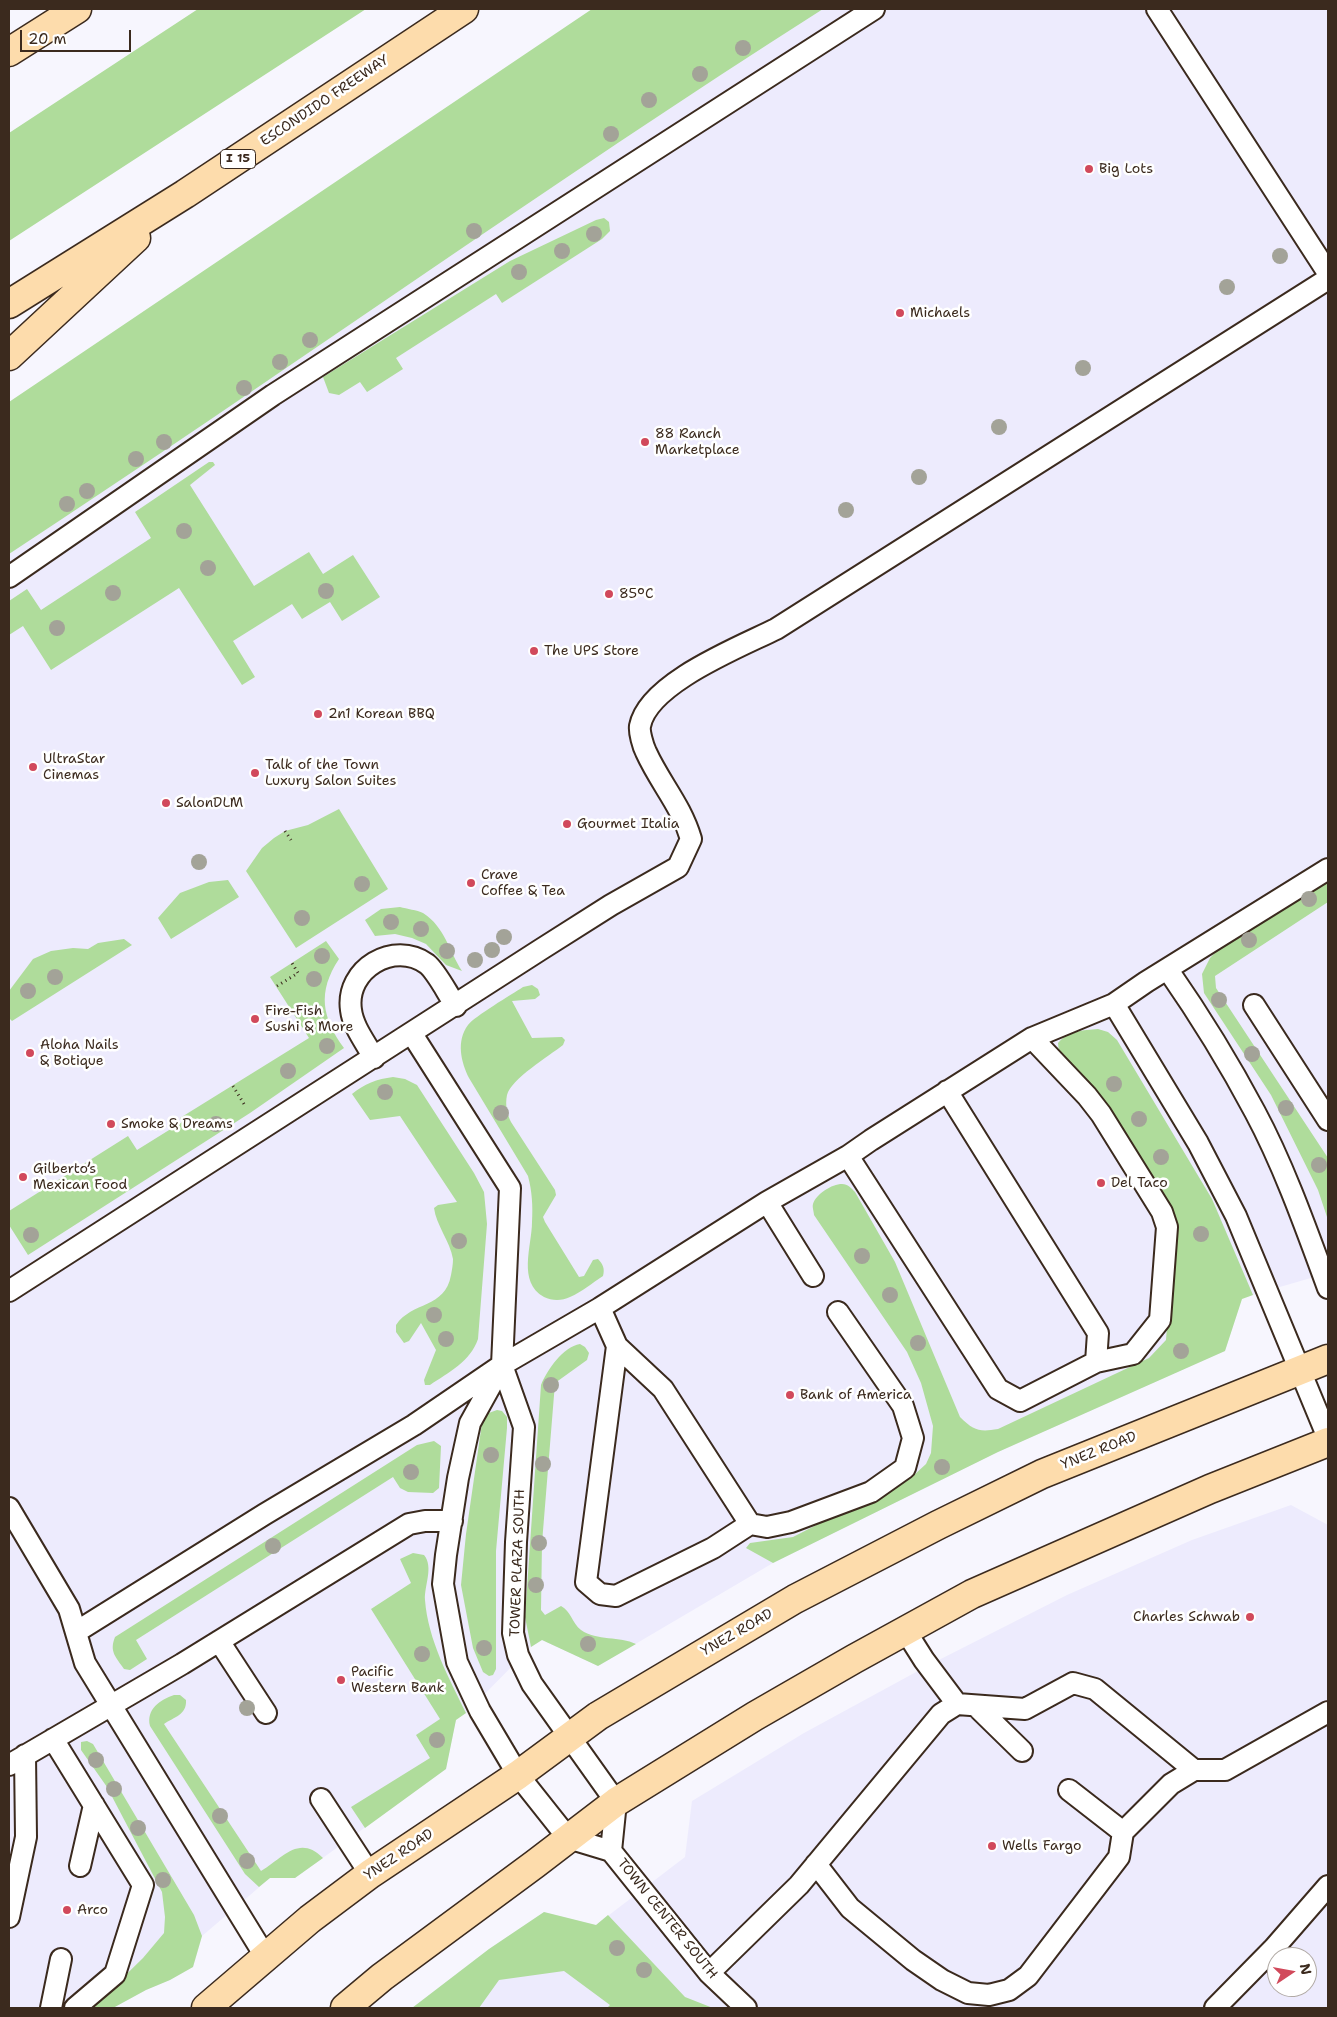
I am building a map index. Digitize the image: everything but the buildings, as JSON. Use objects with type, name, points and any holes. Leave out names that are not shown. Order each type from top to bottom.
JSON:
[{"type":"main road","points":[[9,52],[77,9]]},
{"type":"main road","name":"ESCONDIDO FREEWAY","points":[[9,304],[185,194],[464,9]]},
{"type":"main road","points":[[9,356],[185,194]]},
{"type":"main road","name":"YNEZ ROAD","points":[[206,2008],[310,1919],[370,1874],[518,1775],[613,1706],[795,1599],[938,1524],[1042,1474],[1328,1359]]},
{"type":"main road","points":[[345,2008],[382,1977],[616,1802],[755,1716],[972,1594],[1085,1543],[1328,1440]]},
{"type":"lane","points":[[9,578],[273,395],[874,9]]},
{"type":"lane","points":[[1157,9],[1328,273]]},
{"type":"lane","points":[[9,1291],[611,905],[678,867],[691,840],[686,822],[645,751],[640,727],[649,706],[665,690],[688,673],[776,628],[1328,279]]},
{"type":"lane","points":[[76,1632],[257,1519],[444,1406],[502,1365],[600,1308],[767,1202],[848,1156],[1032,1038],[1114,1004],[1146,982],[1328,869]]},
{"type":"lane","points":[[374,1058],[355,1025],[351,1010],[351,994],[357,978],[368,966],[382,958],[398,955],[414,957],[428,965],[456,1006]]},
{"type":"lane","points":[[1168,970],[1203,1020],[1256,1114],[1308,1235],[1328,1288]]},
{"type":"lane","points":[[1114,1004],[1198,1143],[1236,1216],[1301,1370],[1328,1440]]},
{"type":"lane","points":[[1254,1005],[1328,1120]]},
{"type":"lane","points":[[412,1034],[510,1188],[502,1365],[470,1423],[458,1478],[443,1584],[457,1662],[480,1711],[518,1775],[568,1838]]},
{"type":"lane","points":[[848,1156],[998,1389],[1020,1401],[1096,1362],[1134,1354],[1160,1320],[1167,1227],[1162,1212],[1100,1114],[1087,1096],[1032,1038]]},
{"type":"lane","points":[[947,1092],[1098,1333],[1096,1362]]},
{"type":"lane","points":[[767,1202],[813,1276]]},
{"type":"lane","points":[[600,1308],[617,1346],[664,1389],[750,1524]]},
{"type":"lane","points":[[617,1346],[586,1582],[600,1594],[616,1596],[713,1548],[750,1524],[767,1527],[791,1522],[871,1492],[905,1468],[913,1438],[903,1406],[838,1312]]},
{"type":"lane","name":"TOWER PLAZA SOUTH","points":[[502,1365],[524,1427],[516,1542],[513,1633],[518,1655],[532,1684],[616,1802]]},
{"type":"lane","points":[[444,1406],[457,1411],[470,1423]]},
{"type":"lane","points":[[9,1508],[69,1609],[86,1663],[265,1956]]},
{"type":"lane","points":[[9,1917],[26,1837],[17,1760],[111,1706],[409,1524],[425,1521],[452,1521]]},
{"type":"lane","points":[[905,1630],[924,1660],[967,1705],[1022,1752]]},
{"type":"lane","points":[[219,1640],[266,1714]]},
{"type":"lane","points":[[708,1973],[800,1884],[941,1714],[967,1705],[1024,1710],[1073,1683],[1095,1689],[1194,1770]]},
{"type":"lane","points":[[816,1864],[850,1908],[913,1960],[942,1980],[968,1993],[989,1994],[1009,1990],[1028,1976],[1119,1857],[1123,1832],[1172,1784],[1194,1770],[1225,1770],[1328,1712]]},
{"type":"lane","points":[[53,1739],[143,1885],[115,1974],[75,2008]]},
{"type":"lane","points":[[1069,1790],[1123,1832]]},
{"type":"lane","points":[[321,1799],[370,1874]]},
{"type":"lane","name":"TOWN CENTER SOUTH","points":[[611,1851],[616,1802]]},
{"type":"lane","points":[[80,1866],[94,1805]]},
{"type":"lane","name":"TOWN CENTER SOUTH","points":[[568,1838],[611,1851],[708,1973],[746,2008]]},
{"type":"lane","points":[[1215,2008],[1274,1948],[1328,1886]]},
{"type":"lane","points":[[51,2008],[61,1959]]},
{"type":"path","points":[[285,831],[291,840]]},
{"type":"path","points":[[277,986],[298,973],[292,963]]},
{"type":"shaded area","points":[[714,9],[1328,9],[1328,1273],[1242,1298],[1225,1351],[998,1452],[773,1563],[598,1666],[542,1640],[531,1647],[466,1713],[456,1719],[446,1769],[295,1878],[270,1878],[202,1936],[193,1967],[113,2008],[9,2008],[9,482]]},
{"type":"shaded area","points":[[1291,1505],[1328,1525],[1328,2008],[412,2008],[489,1949],[544,1912],[596,1925],[685,1857],[692,1801],[804,1733],[929,1665],[1067,1595],[1192,1540]]},
{"type":"green space","points":[[198,9],[366,9],[9,241],[9,133]]},
{"type":"green space","points":[[592,9],[823,9],[618,143],[9,554],[9,402]]},
{"type":"green space","points":[[604,218],[609,222],[610,231],[602,239],[502,303],[496,294],[396,358],[403,369],[367,392],[360,382],[339,395],[329,393],[323,377],[510,261],[596,220]]},
{"type":"green space","points":[[209,462],[213,462],[215,465],[190,485],[254,586],[309,552],[323,574],[353,555],[380,597],[342,621],[330,602],[302,619],[292,604],[233,641],[255,677],[242,685],[179,588],[51,670],[23,626],[9,635],[9,601],[27,589],[41,610],[151,538],[135,512]]},
{"type":"green space","points":[[339,809],[388,889],[296,948],[246,871],[262,848],[274,838],[285,831],[308,825]]},
{"type":"green space","points":[[1328,879],[1328,902],[1215,976],[1216,988],[1328,1158],[1328,1220],[1318,1190],[1271,1095],[1204,993],[1202,974],[1210,958],[1226,941]]},
{"type":"green space","points":[[228,880],[239,897],[171,939],[158,918],[180,893],[209,882]]},
{"type":"green space","points":[[400,907],[421,912],[437,925],[462,971],[446,965],[426,944],[412,938],[395,934],[375,936],[365,920],[381,909]]},
{"type":"green space","points":[[124,939],[132,945],[12,1021],[9,1018],[9,991],[33,959],[51,951],[73,948],[88,949],[98,943]]},
{"type":"green space","points":[[326,941],[339,959],[327,983],[325,1005],[331,1026],[344,1048],[250,1113],[28,1255],[9,1225],[9,1211],[128,1136],[137,1150],[182,1122],[180,1118],[309,1038],[270,977]]},
{"type":"green space","points":[[532,985],[538,989],[540,995],[535,999],[512,1001],[532,1038],[562,1037],[565,1040],[563,1045],[515,1082],[507,1095],[507,1113],[555,1190],[556,1195],[543,1217],[579,1277],[584,1276],[593,1260],[598,1259],[604,1269],[603,1276],[579,1293],[560,1300],[544,1297],[531,1282],[528,1273],[528,1263],[532,1204],[528,1176],[469,1078],[461,1052],[464,1031],[472,1021],[523,987]]},
{"type":"green space","points":[[1098,1029],[1108,1032],[1117,1040],[1212,1199],[1253,1295],[1242,1299],[1225,1351],[998,1452],[773,1563],[746,1548],[750,1543],[793,1537],[914,1475],[926,1464],[931,1453],[933,1426],[921,1383],[907,1352],[814,1215],[813,1205],[815,1200],[829,1188],[838,1184],[844,1184],[855,1192],[895,1262],[960,1417],[973,1428],[982,1430],[998,1429],[1149,1358],[1166,1340],[1174,1236],[1059,1052],[1058,1043],[1066,1036],[1081,1031]]},
{"type":"green space","points":[[393,1077],[405,1079],[417,1085],[474,1173],[484,1192],[487,1224],[478,1339],[470,1354],[464,1360],[430,1385],[425,1385],[424,1380],[436,1350],[421,1323],[409,1341],[404,1343],[396,1332],[396,1325],[403,1317],[442,1294],[448,1286],[453,1259],[437,1221],[434,1208],[438,1205],[457,1202],[400,1116],[370,1120],[352,1094],[361,1087]]},
{"type":"green space","points":[[580,1344],[589,1353],[587,1360],[555,1383],[542,1543],[541,1610],[545,1615],[561,1606],[581,1630],[594,1636],[636,1644],[598,1666],[542,1640],[531,1647],[525,1617],[541,1385],[556,1360],[574,1346]]},
{"type":"green space","points":[[497,1410],[502,1411],[507,1417],[507,1428],[496,1551],[496,1669],[493,1675],[489,1676],[483,1672],[473,1648],[461,1585],[466,1534],[482,1423],[486,1414]]},
{"type":"green space","points":[[434,1441],[441,1446],[439,1488],[433,1493],[408,1492],[400,1488],[393,1477],[136,1640],[147,1659],[130,1670],[124,1669],[116,1658],[113,1651],[115,1637],[417,1445]]},
{"type":"green space","points":[[413,1553],[424,1555],[427,1560],[428,1571],[425,1600],[430,1630],[440,1658],[466,1713],[456,1720],[446,1769],[365,1828],[351,1807],[430,1758],[416,1735],[440,1719],[371,1609],[411,1583],[400,1559]]},
{"type":"green space","points":[[174,1695],[180,1695],[186,1700],[186,1705],[179,1715],[164,1724],[261,1871],[284,1855],[299,1848],[314,1851],[323,1858],[295,1878],[270,1878],[259,1887],[245,1874],[150,1726],[150,1715],[155,1706]]},
{"type":"green space","points":[[87,1741],[93,1744],[194,1915],[202,1936],[193,1967],[113,2008],[92,2008],[143,1958],[164,1933],[165,1917],[162,1892],[107,1787],[81,1750],[81,1742]]},
{"type":"green space","points":[[544,1912],[596,1925],[608,1915],[685,1997],[713,2008],[607,2008],[610,2005],[564,1971],[499,1980],[479,2008],[412,2008],[489,1949]]},
{"type":"place","name":"Big Lots","points":[[1089,169]]},
{"type":"place","name":"Michaels","points":[[900,313]]},
{"type":"place","name":"88 Ranch Marketplace","points":[[645,442]]},
{"type":"place","name":"85°C","points":[[609,594]]},
{"type":"place","name":"The UPS Store","points":[[534,651]]},
{"type":"place","name":"2n1 Korean BBQ","points":[[318,714]]},
{"type":"place","name":"UltraStar Cinemas","points":[[33,767]]},
{"type":"place","name":"Talk of the Town Luxury Salon Suites","points":[[255,773]]},
{"type":"place","name":"SalonDLM","points":[[166,803]]},
{"type":"place","name":"Gourmet Italia","points":[[567,824]]},
{"type":"place","name":"Crave Coffee & Tea","points":[[471,883]]},
{"type":"place","name":"Fire-Fish Sushi & More","points":[[255,1019]]},
{"type":"place","name":"Aloha Nails & Botique","points":[[30,1053]]},
{"type":"place","name":"Smoke & Dreams","points":[[111,1124]]},
{"type":"place","name":"Gilberto’s Mexican Food","points":[[23,1177]]},
{"type":"place","name":"Del Taco","points":[[1101,1183]]},
{"type":"place","name":"Bank of America","points":[[790,1395]]},
{"type":"place","name":"Charles Schwab","points":[[1250,1617]]},
{"type":"place","name":"Pacific Western Bank","points":[[341,1680]]},
{"type":"place","name":"Wells Fargo","points":[[992,1846]]},
{"type":"place","name":"Arco","points":[[67,1910]]}]
